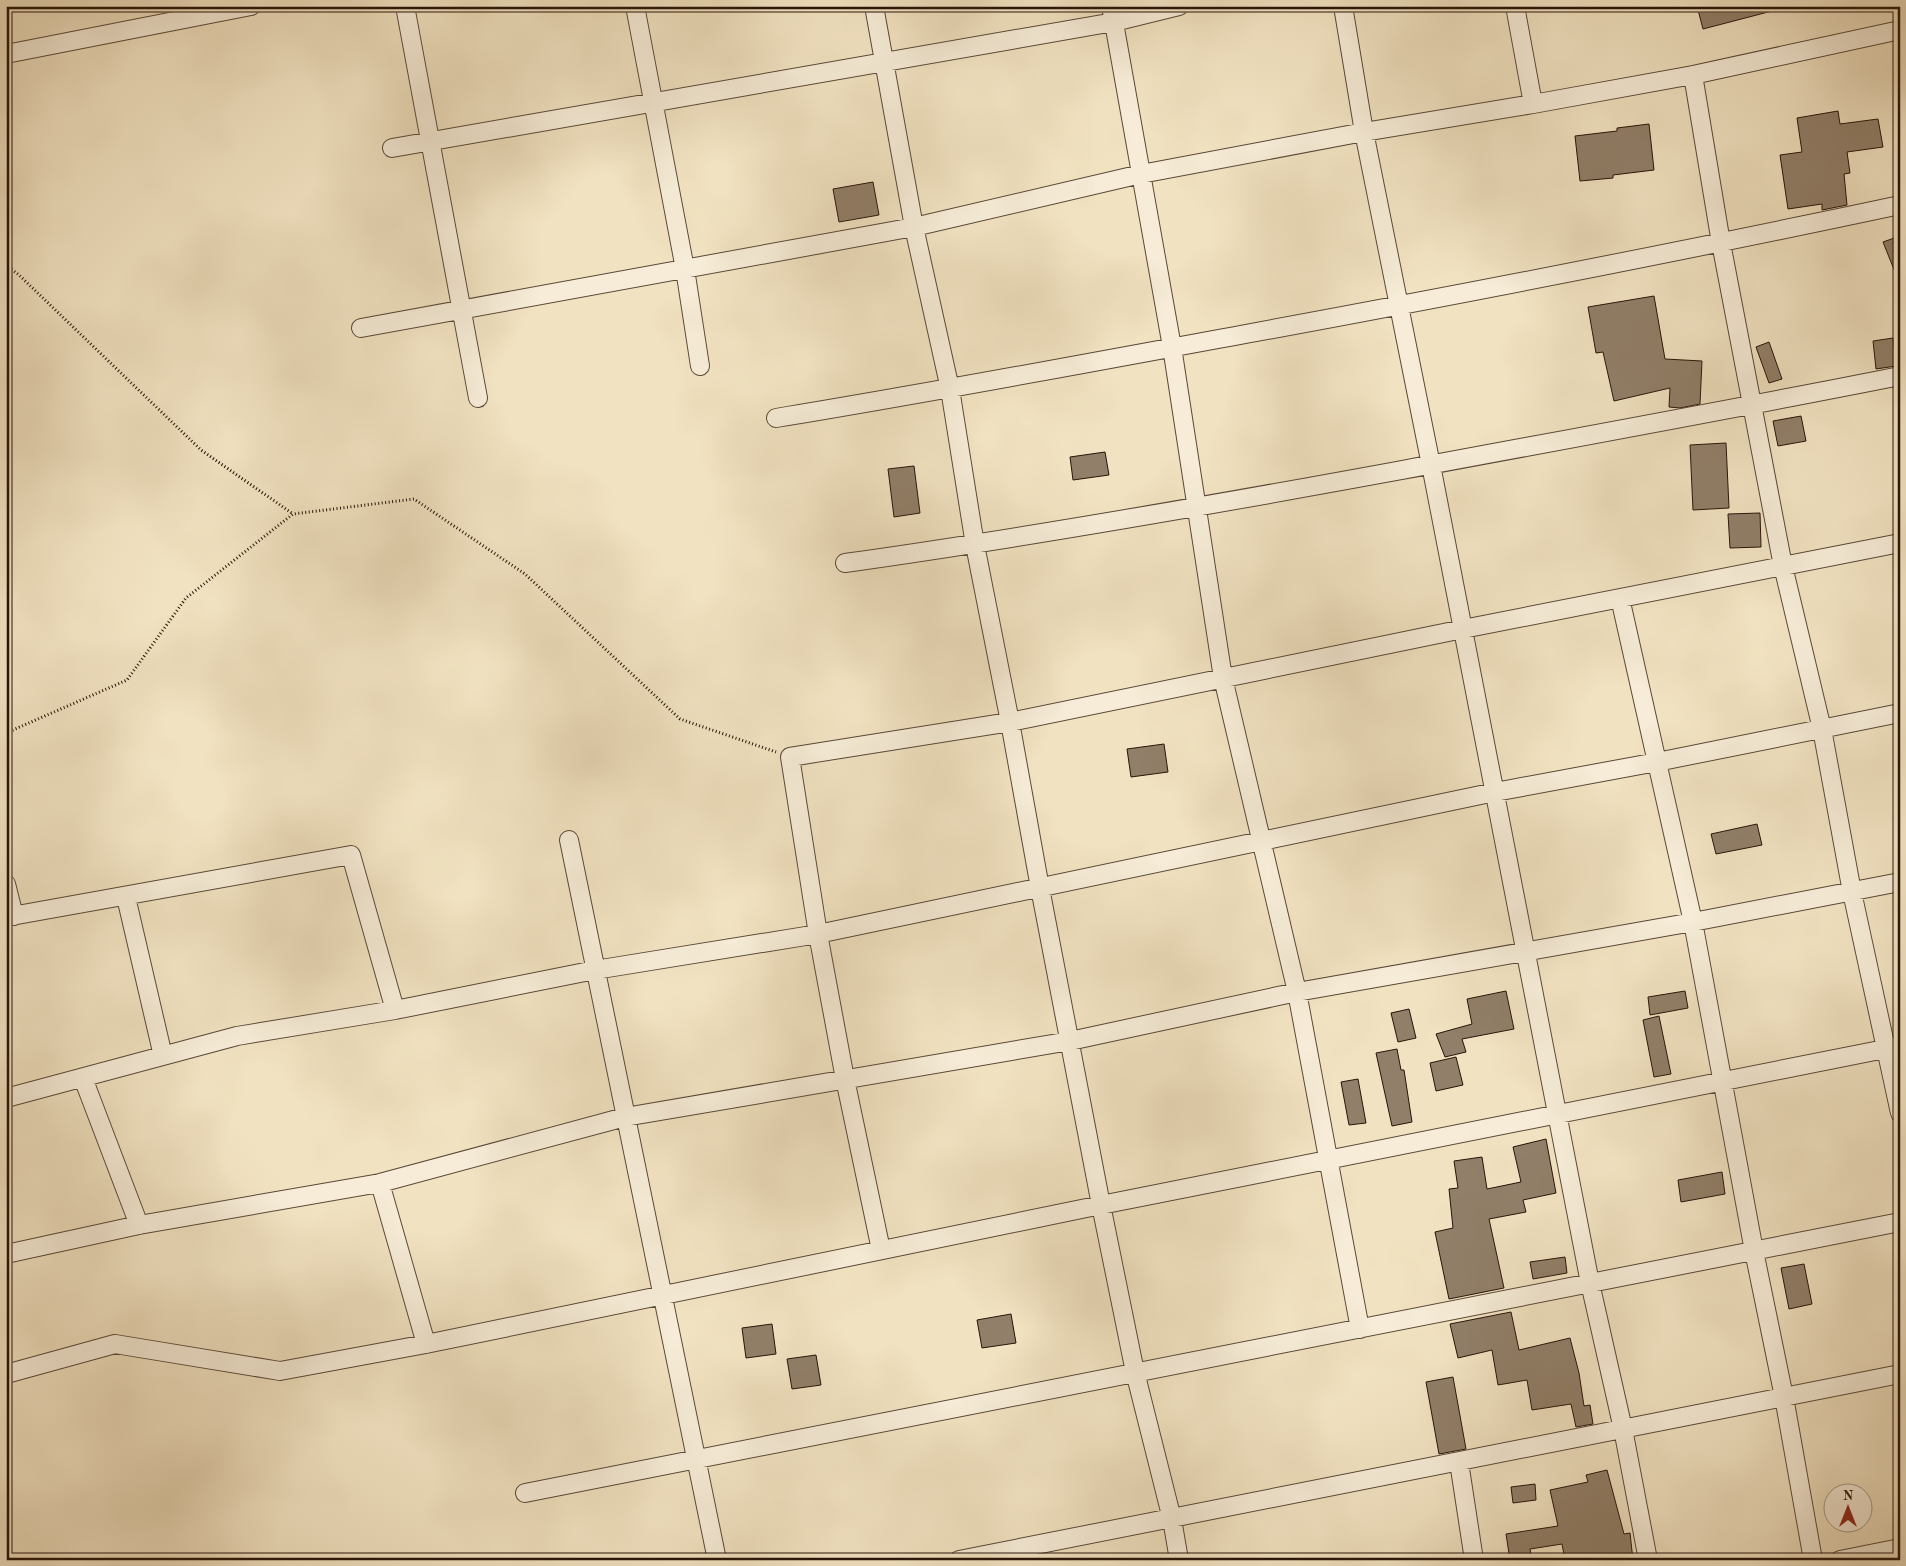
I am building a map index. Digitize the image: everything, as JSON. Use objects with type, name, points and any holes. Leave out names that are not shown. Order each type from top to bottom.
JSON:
[{"type":"street","points":[[6,54],[251,6]]},
{"type":"street","points":[[405,6],[478,398]]},
{"type":"street","points":[[635,6],[685,269],[700,366]]},
{"type":"street","points":[[874,6],[914,227],[950,389],[975,545],[1101,1205],[1135,1372],[1172,1519],[1177,1558]]},
{"type":"street","points":[[392,148],[884,63],[1112,14],[1179,6]]},
{"type":"street","points":[[1343,6],[1364,132],[1400,305],[1590,1283],[1648,1560]]},
{"type":"street","points":[[1516,6],[1533,104]]},
{"type":"street","points":[[1112,14],[1172,347],[1223,678],[1297,992],[1360,1329]]},
{"type":"street","points":[[361,328],[914,227],[1141,174],[1364,132],[1693,75],[1900,30]]},
{"type":"street","points":[[1693,75],[1721,243],[1784,566],[1822,729],[1852,892],[1893,1047],[1900,1114]]},
{"type":"street","points":[[776,418],[950,389],[1400,305],[1721,243],[1900,205]]},
{"type":"street","points":[[845,563],[975,545],[1197,507],[1753,405],[1900,376]]},
{"type":"street","points":[[881,1250],[845,1079],[818,934],[790,757],[1010,722],[1463,629],[1900,543]]},
{"type":"street","points":[[1620,598],[1693,922],[1754,1251],[1784,1397],[1813,1560]]},
{"type":"street","points":[[6,1098],[237,1036],[395,1010],[595,970],[818,934],[1495,792],[1657,762],[1900,712]]},
{"type":"street","points":[[569,840],[717,1560]]},
{"type":"street","points":[[6,884],[10,916],[126,897],[351,855],[395,1010]]},
{"type":"street","points":[[6,1254],[139,1225],[380,1183],[625,1117],[1070,1040],[1297,992],[1693,922],[1900,882]]},
{"type":"street","points":[[126,897],[163,1056]]},
{"type":"street","points":[[6,1374],[115,1344],[280,1371],[426,1344],[1328,1159],[1893,1047]]},
{"type":"street","points":[[84,1078],[139,1225]]},
{"type":"street","points":[[380,1183],[426,1344]]},
{"type":"street","points":[[525,1493],[1900,1222]]},
{"type":"street","points":[[959,1560],[1900,1374]]},
{"type":"street","points":[[1459,1462],[1474,1560]]},
{"type":"street","points":[[1840,1560],[1900,1548]]},
{"type":"path","points":[[6,265],[19,275],[201,450],[293,514]]},
{"type":"path","points":[[6,733],[127,680],[186,598],[293,514],[414,499],[525,574],[680,719],[790,757]]},
{"type":"building","points":[[1697,6],[1771,6],[1772,11],[1703,29]]},
{"type":"building","points":[[1838,111],[1840,124],[1878,119],[1883,147],[1847,152],[1850,173],[1844,174],[1847,205],[1822,210],[1822,204],[1788,209],[1780,155],[1802,152],[1797,118]]},
{"type":"building","points":[[1649,124],[1654,170],[1613,175],[1613,178],[1580,181],[1575,136],[1617,131],[1617,128]]},
{"type":"building","points":[[873,182],[879,215],[839,222],[833,189]]},
{"type":"building","points":[[1900,236],[1900,282],[1899,282],[1883,242]]},
{"type":"building","points":[[1654,296],[1665,359],[1702,361],[1700,404],[1680,408],[1669,407],[1670,388],[1614,401],[1603,352],[1596,353],[1588,307]]},
{"type":"building","points":[[1893,338],[1896,366],[1876,369],[1873,341]]},
{"type":"building","points":[[1769,342],[1782,379],[1769,383],[1756,347]]},
{"type":"building","points":[[1801,416],[1806,441],[1778,446],[1773,421]]},
{"type":"building","points":[[1726,443],[1729,508],[1693,510],[1690,445]]},
{"type":"building","points":[[1105,452],[1109,475],[1073,480],[1070,457]]},
{"type":"building","points":[[914,466],[920,513],[894,517],[888,469]]},
{"type":"building","points":[[1760,513],[1761,547],[1730,548],[1728,514]]},
{"type":"building","points":[[1164,744],[1168,772],[1131,777],[1127,749]]},
{"type":"building","points":[[1757,824],[1762,845],[1716,854],[1711,834]]},
{"type":"building","points":[[1506,991],[1514,1029],[1462,1039],[1466,1052],[1445,1057],[1436,1034],[1472,1024],[1467,999]]},
{"type":"building","points":[[1685,991],[1688,1008],[1650,1015],[1648,997]]},
{"type":"building","points":[[1409,1009],[1416,1038],[1398,1042],[1391,1013]]},
{"type":"building","points":[[1659,1016],[1671,1074],[1654,1077],[1643,1020]]},
{"type":"building","points":[[1397,1049],[1401,1070],[1404,1070],[1412,1122],[1392,1126],[1376,1053]]},
{"type":"building","points":[[1456,1057],[1463,1085],[1436,1091],[1430,1063]]},
{"type":"building","points":[[1358,1079],[1366,1123],[1349,1125],[1341,1082]]},
{"type":"building","points":[[1546,1139],[1556,1193],[1523,1200],[1526,1212],[1489,1219],[1504,1288],[1449,1299],[1435,1232],[1453,1228],[1449,1189],[1458,1188],[1454,1161],[1482,1157],[1487,1189],[1521,1182],[1513,1147]]},
{"type":"building","points":[[1722,1172],[1725,1194],[1681,1202],[1678,1180]]},
{"type":"building","points":[[1565,1257],[1567,1273],[1533,1279],[1530,1262]]},
{"type":"building","points":[[1804,1264],[1812,1304],[1789,1309],[1781,1268]]},
{"type":"building","points":[[1511,1312],[1519,1350],[1570,1338],[1579,1373],[1584,1406],[1590,1405],[1593,1424],[1576,1427],[1571,1404],[1532,1410],[1527,1380],[1498,1385],[1492,1350],[1458,1358],[1450,1324]]},
{"type":"building","points":[[1011,1314],[1016,1343],[982,1348],[977,1320]]},
{"type":"building","points":[[772,1324],[776,1354],[746,1358],[742,1328]]},
{"type":"building","points":[[816,1355],[821,1385],[792,1389],[787,1359]]},
{"type":"building","points":[[1453,1377],[1466,1449],[1439,1454],[1426,1382]]},
{"type":"building","points":[[1607,1470],[1624,1534],[1630,1533],[1633,1560],[1565,1560],[1562,1544],[1530,1549],[1532,1560],[1510,1560],[1506,1534],[1558,1526],[1550,1490],[1588,1482],[1586,1475]]},
{"type":"building","points":[[1535,1484],[1536,1500],[1513,1503],[1511,1487]]}]
